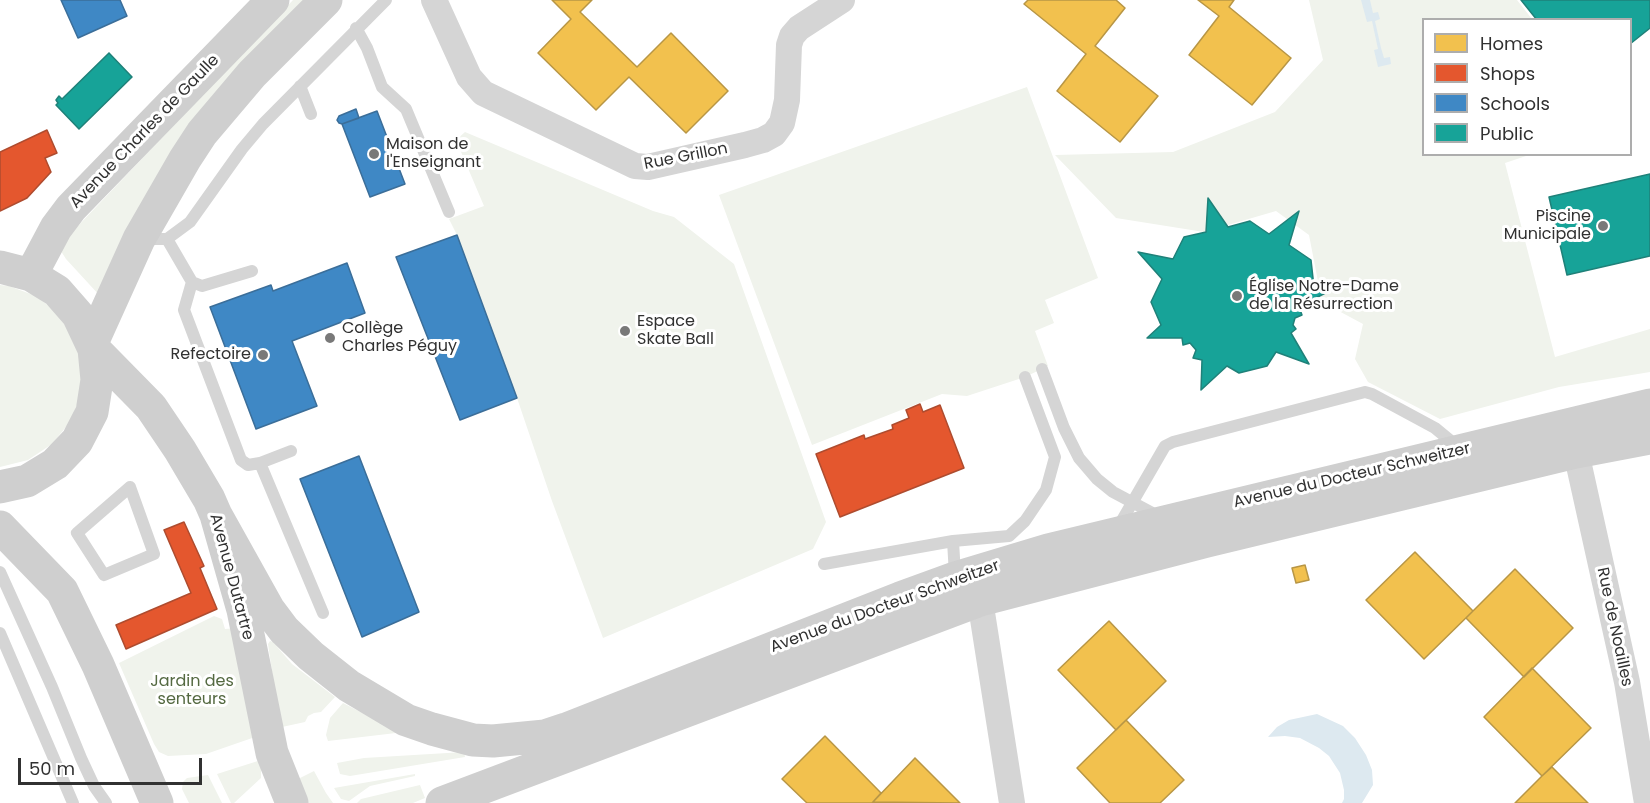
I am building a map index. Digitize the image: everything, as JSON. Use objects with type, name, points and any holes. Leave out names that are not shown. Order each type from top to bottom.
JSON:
[{"type":"main road","name":"Avenue Charles de Gaulle","points":[[31,275],[56,228],[71,208],[273,0]]},
{"type":"main road","points":[[93,346],[153,239],[184,159],[202,133],[252,74],[326,0]]},
{"type":"main road","points":[[0,267],[31,275],[57,291],[78,315],[93,346],[97,380],[92,412],[77,441],[55,464],[27,481],[0,487]]},
{"type":"main road","name":"Avenue Dutartre","points":[[93,346],[151,407],[180,450],[216,515],[243,610],[270,746],[292,803]]},
{"type":"main road","name":"Avenue du Docteur Schweitzer","points":[[216,515],[269,610],[284,630],[311,656],[349,686],[406,720],[473,740],[493,741],[545,736],[566,729],[955,578],[1018,546],[1114,533],[1650,405]]},
{"type":"main road","name":"Avenue du Docteur Schweitzer","points":[[442,803],[980,600],[1207,541],[1576,452],[1650,438]]},
{"type":"main road","points":[[0,527],[62,591],[98,665],[157,803]]},
{"type":"street","name":"Rue Grillon","points":[[434,0],[469,77],[483,93],[635,166],[648,167],[745,146],[774,134],[782,123],[787,99],[789,45],[792,36],[799,28],[842,0]]},
{"type":"street","name":"Rue de Noailles","points":[[1576,452],[1627,682],[1647,803]]},
{"type":"street","points":[[980,600],[1012,803]]},
{"type":"lane","points":[[252,271],[202,286],[192,282],[153,239],[190,222],[249,140],[356,28],[386,0]]},
{"type":"lane","points":[[356,28],[367,48],[381,87],[406,109],[449,212]]},
{"type":"lane","points":[[300,86],[311,114]]},
{"type":"lane","points":[[192,282],[184,310],[241,460],[248,465],[260,463],[291,451]]},
{"type":"lane","points":[[1042,369],[1078,458],[1105,486],[1131,503],[1167,521]]},
{"type":"lane","points":[[824,564],[953,541],[1018,546],[1025,521],[1046,490],[1055,457],[1025,376]]},
{"type":"lane","points":[[1114,533],[1165,446],[1365,392],[1435,428],[1461,450]]},
{"type":"lane","points":[[260,463],[323,614]]},
{"type":"lane","points":[[130,487],[154,554],[104,575],[77,533],[130,487]]},
{"type":"lane","points":[[953,541],[955,578]]},
{"type":"lane","points":[[0,572],[81,758],[94,786],[106,803]]},
{"type":"lane","points":[[0,633],[73,803]]},
{"type":"green space","points":[[293,0],[306,0],[100,296],[66,259],[59,248]]},
{"type":"green space","points":[[1309,0],[1517,0],[1531,18],[1422,18],[1422,156],[1526,156],[1505,163],[1555,357],[1650,329],[1650,372],[1559,387],[1440,419],[1368,382],[1355,359],[1363,324],[1322,302],[1309,235],[1276,211],[1204,232],[1116,218],[1055,155],[1173,152],[1275,112],[1323,60]]},
{"type":"green space","points":[[1027,87],[1098,278],[1045,300],[1054,323],[1035,331],[1048,366],[1025,377],[967,396],[942,394],[812,445],[719,195]]},
{"type":"green space","name":"Espace Skate Ball","points":[[465,132],[653,211],[674,217],[734,264],[826,522],[813,549],[603,638],[517,398],[449,219],[484,206],[456,140]]},
{"type":"green space","points":[[0,285],[36,296],[59,314],[75,338],[82,366],[81,395],[70,422],[52,444],[28,460],[0,467]]},
{"type":"green space","name":"Jardin des senteurs","points":[[214,616],[222,619],[225,629],[237,628],[258,736],[206,754],[168,756],[159,752],[154,744],[119,663]]},
{"type":"green space","points":[[270,641],[292,664],[335,697],[321,712],[308,716],[305,722],[282,727],[268,644]]},
{"type":"green space","points":[[343,703],[382,723],[396,733],[328,741],[326,735],[330,718]]},
{"type":"green space","points":[[464,752],[465,757],[350,776],[340,774],[337,763],[364,758]]},
{"type":"green space","points":[[261,760],[261,778],[234,803],[231,803],[217,774]]},
{"type":"green space","points":[[314,771],[333,803],[308,803],[296,780]]},
{"type":"green space","points":[[415,774],[415,776],[370,786],[349,801],[341,799],[334,788]]},
{"type":"green space","points":[[208,775],[222,803],[189,803],[182,789],[183,782],[187,778]]},
{"type":"green space","points":[[420,785],[425,798],[413,803],[357,803],[361,799]]},
{"type":"shaded area","points":[[1361,0],[1370,0],[1373,13],[1378,12],[1380,19],[1375,21],[1381,48],[1384,58],[1390,57],[1391,64],[1378,67],[1374,50],[1378,49],[1372,21],[1367,22]]},
{"type":"shaded area","points":[[1317,714],[1343,726],[1355,738],[1366,755],[1372,770],[1373,785],[1362,803],[1342,803],[1344,790],[1340,773],[1329,756],[1319,748],[1300,738],[1268,737],[1277,727],[1289,720]]},
{"type":"building: Homes","points":[[552,0],[592,0],[580,12],[637,67],[671,33],[728,91],[686,133],[629,77],[596,110],[538,53],[571,19]]},
{"type":"building: Homes","points":[[1028,0],[1116,0],[1125,8],[1095,46],[1158,96],[1120,142],[1057,91],[1086,54],[1024,4]]},
{"type":"building: Homes","points":[[1198,0],[1234,0],[1229,7],[1291,58],[1252,105],[1189,55],[1219,16]]},
{"type":"building: Homes","points":[[1415,552],[1473,611],[1424,659],[1366,600]]},
{"type":"building: Homes","points":[[1305,565],[1309,580],[1296,583],[1292,568]]},
{"type":"building: Homes","points":[[1515,569],[1573,628],[1524,677],[1466,618]]},
{"type":"building: Homes","points":[[1109,621],[1166,681],[1116,730],[1058,670]]},
{"type":"building: Homes","points":[[1532,668],[1591,728],[1542,776],[1484,717]]},
{"type":"building: Homes","points":[[1126,720],[1184,780],[1160,803],[1110,803],[1077,768]]},
{"type":"building: Homes","points":[[825,736],[881,793],[872,803],[807,803],[782,779]]},
{"type":"building: Homes","points":[[915,758],[960,803],[873,802]]},
{"type":"building: Homes","points":[[1552,767],[1588,803],[1515,803],[1542,776]]},
{"type":"building: Shops","points":[[47,130],[57,153],[45,158],[51,172],[27,198],[0,211],[0,152]]},
{"type":"building: Shops","points":[[920,404],[923,412],[940,405],[964,468],[840,517],[816,454],[864,435],[865,439],[893,429],[892,425],[909,418],[906,410]]},
{"type":"building: Shops","points":[[184,522],[204,566],[200,568],[217,609],[126,649],[116,625],[191,593],[164,530]]},
{"type":"building: Schools","points":[[61,0],[120,0],[127,16],[78,38]]},
{"type":"building: Schools","points":[[356,109],[359,118],[339,123],[337,120],[339,116]]},
{"type":"building: Schools","name":"Maison de l'Enseignant","points":[[377,111],[405,184],[370,197],[342,124]]},
{"type":"building: Schools","points":[[457,235],[517,398],[460,420],[396,257]]},
{"type":"building: Schools","name":"Refectoire","points":[[347,263],[365,313],[292,341],[317,406],[256,429],[210,307],[271,285],[273,291]]},
{"type":"building: Schools","points":[[359,456],[419,612],[362,637],[300,479]]},
{"type":"building: Public","points":[[1521,0],[1650,0],[1650,28],[1632,42],[1632,18],[1535,18]]},
{"type":"building: Public","points":[[109,53],[132,77],[79,129],[56,105],[58,103],[56,100],[59,96],[62,99]]},
{"type":"building: Public","name":"Piscine Municipale","points":[[1650,174],[1650,256],[1567,275],[1549,197]]},
{"type":"building: Public","name":"Église Notre-Dame de la Résurrection","points":[[1208,198],[1228,227],[1250,221],[1269,234],[1299,211],[1289,245],[1311,260],[1314,287],[1331,290],[1299,307],[1302,315],[1295,318],[1293,325],[1296,329],[1291,333],[1309,364],[1276,352],[1267,366],[1239,373],[1227,366],[1201,390],[1202,360],[1193,358],[1196,350],[1190,343],[1183,345],[1182,338],[1147,338],[1161,325],[1151,302],[1162,279],[1138,252],[1173,259],[1184,237],[1206,232]]},
{"type":"place","name":"Maison de l'Enseignant","points":[[374,154]]},
{"type":"place","name":"Piscine Municipale","points":[[1603,226]]},
{"type":"place","name":"Église Notre-Dame de la Résurrection","points":[[1237,296]]},
{"type":"place","name":"Espace Skate Ball","points":[[625,331]]},
{"type":"place","name":"Collège Charles Péguy","points":[[330,338]]},
{"type":"place","name":"Refectoire","points":[[263,355]]}]
